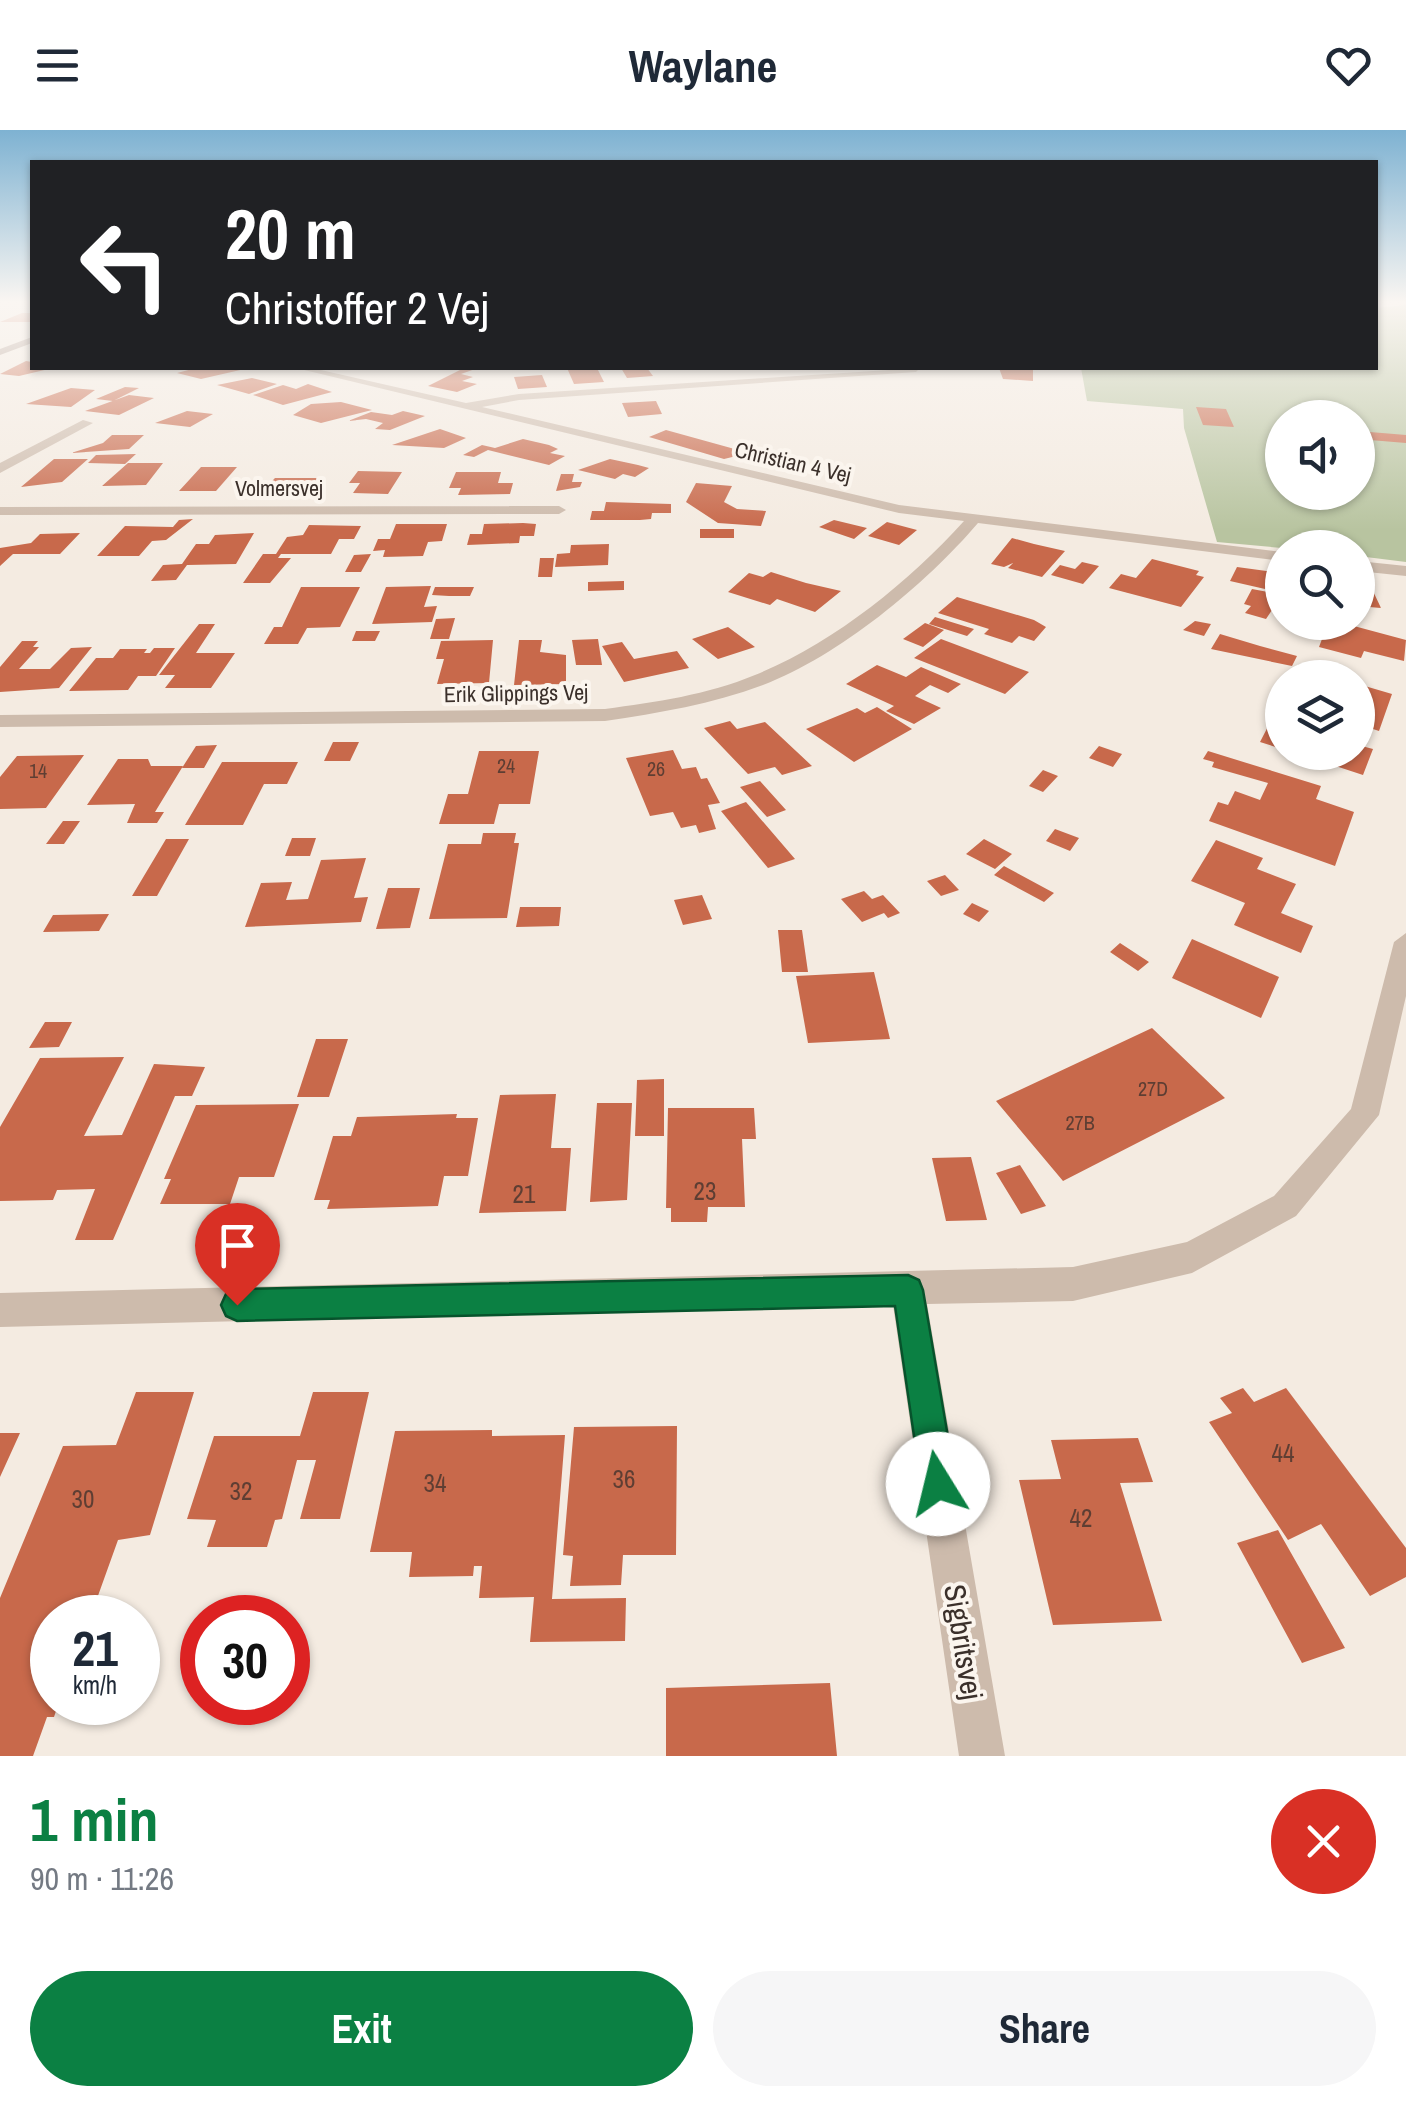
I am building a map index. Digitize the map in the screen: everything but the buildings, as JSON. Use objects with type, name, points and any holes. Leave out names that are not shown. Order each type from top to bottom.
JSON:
[{"type":"street","name":"Christian 4 Vej","points":[[340,378],[832,494],[972,521],[1265,556]]},
{"type":"street","points":[[460,408],[519,397],[781,378]]},
{"type":"street","points":[[0,470],[33,448],[87,424]]},
{"type":"street","name":"Volmersvej","points":[[0,511],[559,510]]},
{"type":"street","name":"Erik Glippings Vej","points":[[0,722],[605,715],[678,704],[742,688],[825,648],[972,521]]},
{"type":"street","points":[[1375,568],[1406,572]]},
{"type":"street","points":[[0,1310],[908,1290],[1090,1280],[1192,1257],[1285,1206],[1364,1115],[1406,942]]},
{"type":"street","name":"Sigbritsvej","points":[[908,1290],[982,1756]]},
{"type":"green space","points":[[1083,378],[1406,378],[1406,562],[1375,558],[1375,530],[1265,530],[1265,546],[1217,542],[1184,428],[1183,409],[1087,401]]},
{"type":"route","points":[[237,1305],[908,1290],[938,1484]]}]
